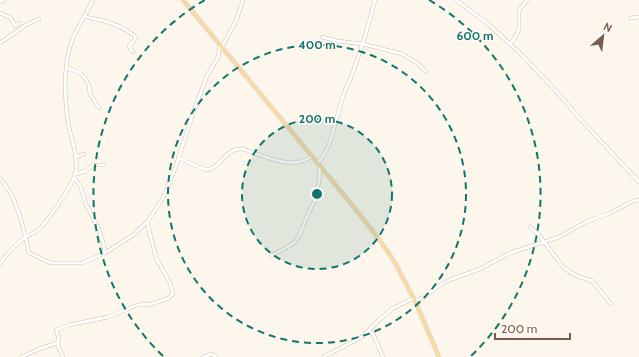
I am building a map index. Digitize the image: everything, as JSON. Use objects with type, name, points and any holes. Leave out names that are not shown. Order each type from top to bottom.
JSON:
[{"type":"main road","points":[[183,0],[222,45],[376,235],[394,261],[415,299],[440,357]]},
{"type":"street","points":[[0,2],[4,0]]},
{"type":"street","points":[[0,264],[25,237],[38,231],[50,216],[74,178],[76,167],[68,121],[66,67],[68,51],[93,0]]},
{"type":"street","points":[[0,179],[6,184],[16,204],[29,253],[51,263],[82,263],[105,253],[133,235],[147,222],[163,198],[176,166],[194,110],[207,76],[236,21],[243,0]]},
{"type":"street","points":[[271,256],[294,243],[299,236],[308,214],[316,200],[319,181],[319,164],[329,146],[344,93],[363,44],[375,0]]},
{"type":"street","points":[[456,0],[487,23],[510,44],[555,90],[639,182]]},
{"type":"street","points":[[510,44],[518,32],[519,10],[527,0]]},
{"type":"street","points":[[0,13],[11,18],[15,26],[19,23]]},
{"type":"street","points":[[85,16],[103,20],[129,31],[136,37],[135,41],[129,46],[133,52]]},
{"type":"street","points":[[631,18],[639,17]]},
{"type":"street","points":[[0,44],[24,26],[39,19]]},
{"type":"street","points":[[322,37],[337,41],[363,44],[402,54],[417,63],[426,72]]},
{"type":"street","points":[[66,67],[80,73],[85,78],[90,94],[99,108]]},
{"type":"street","points":[[178,158],[209,170],[217,165],[230,152],[237,149],[249,150],[281,161],[293,163],[300,163],[312,156]]},
{"type":"street","points":[[75,156],[84,154]]},
{"type":"street","points":[[75,174],[86,171],[93,165],[104,165]]},
{"type":"street","points":[[74,178],[80,185],[86,204],[99,230],[105,253]]},
{"type":"street","points":[[323,357],[362,337],[373,325],[392,309],[415,299],[424,297],[438,286],[452,279],[480,269],[506,255],[559,237],[586,222],[639,200]]},
{"type":"street","points":[[63,357],[57,343],[59,339],[56,330],[69,325],[108,317],[137,305],[151,304],[169,298],[173,294],[170,283],[156,258],[147,222]]},
{"type":"street","points":[[530,227],[538,234],[564,268],[575,275],[592,281],[611,304]]},
{"type":"street","points":[[373,325],[373,334],[383,357]]},
{"type":"street","points":[[367,332],[373,334]]},
{"type":"street","points":[[21,357],[57,343]]},
{"type":"street","points":[[203,357],[212,354],[216,357]]}]
